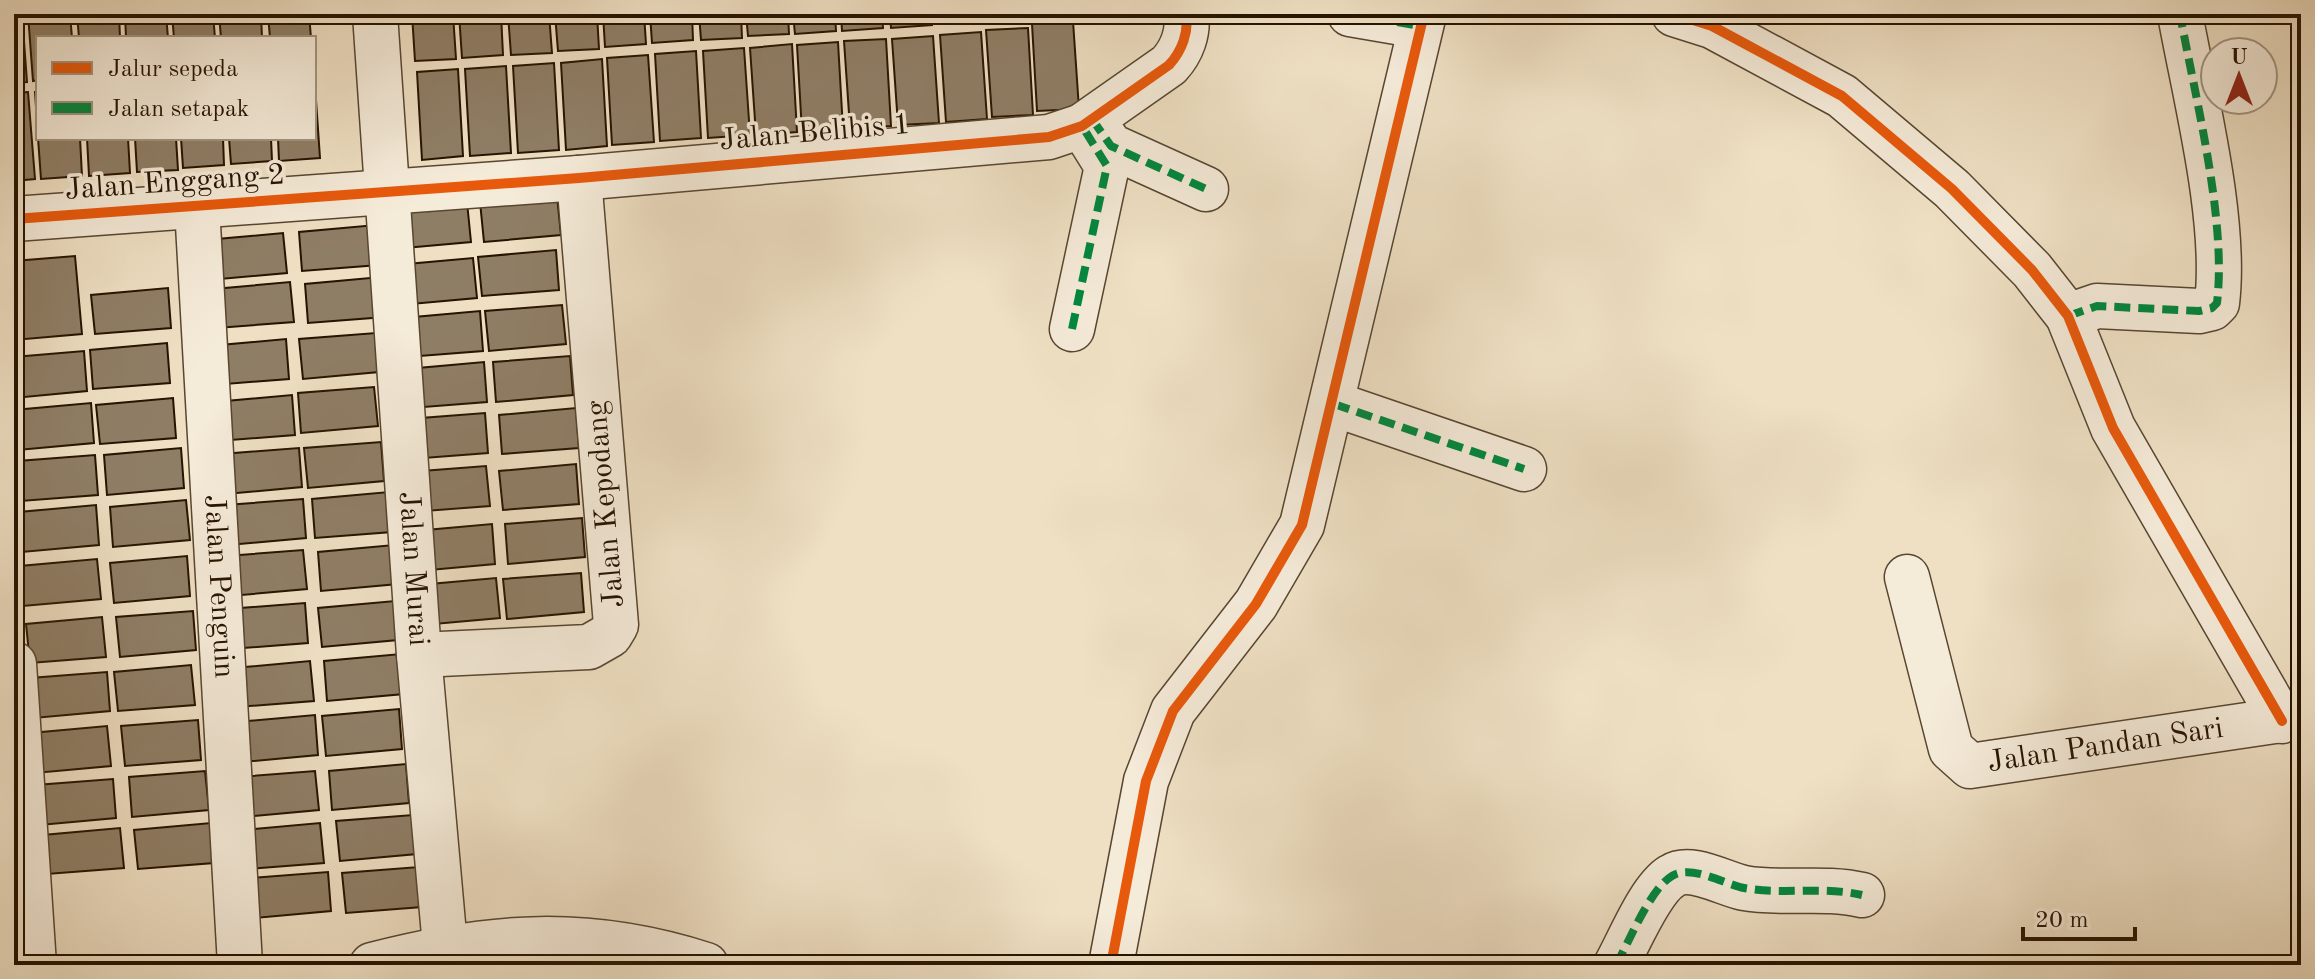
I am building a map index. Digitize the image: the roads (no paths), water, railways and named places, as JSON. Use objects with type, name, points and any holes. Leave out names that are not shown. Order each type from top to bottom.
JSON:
[{"type":"street","name":"Jalan Murai","points":[[375,14],[419,655],[445,946]]},
{"type":"street","name":"Jalan Belibis 1","points":[[388,190],[579,178],[1049,137],[1087,123],[1169,65],[1178,55],[1188,26],[1186,14]]},
{"type":"street","points":[[1111,965],[1146,781],[1173,711],[1256,604],[1302,525],[1334,404],[1422,20],[1350,14]]},
{"type":"street","points":[[1674,14],[1712,26],[1842,96],[1952,189],[2032,270],[2068,316],[2113,428],[2292,719]]},
{"type":"street","points":[[2068,316],[2097,306],[2199,311],[2212,308],[2217,303],[2217,247],[2204,145],[2180,14]]},
{"type":"street","points":[[1087,123],[1111,146],[1206,189]]},
{"type":"street","points":[[1072,329],[1107,166],[1087,123]]},
{"type":"street","name":"Jalan Kepodang","points":[[419,655],[589,647],[610,635],[616,625],[579,178]]},
{"type":"street","name":"Jalan Enggang 2","points":[[14,219],[388,190]]},
{"type":"street","name":"Jalan Penguin","points":[[197,207],[240,965]]},
{"type":"street","points":[[1334,404],[1524,469]]},
{"type":"street","name":"Jalan Pandan Sari","points":[[1907,577],[1951,749],[1970,766],[2292,719]]},
{"type":"street","points":[[14,664],[20,842],[34,965]]},
{"type":"street","points":[[1616,965],[1660,886],[1674,874],[1691,873],[1763,890],[1830,890],[1862,895]]},
{"type":"street","points":[[372,965],[445,946],[582,937],[655,948],[706,965]]}]
